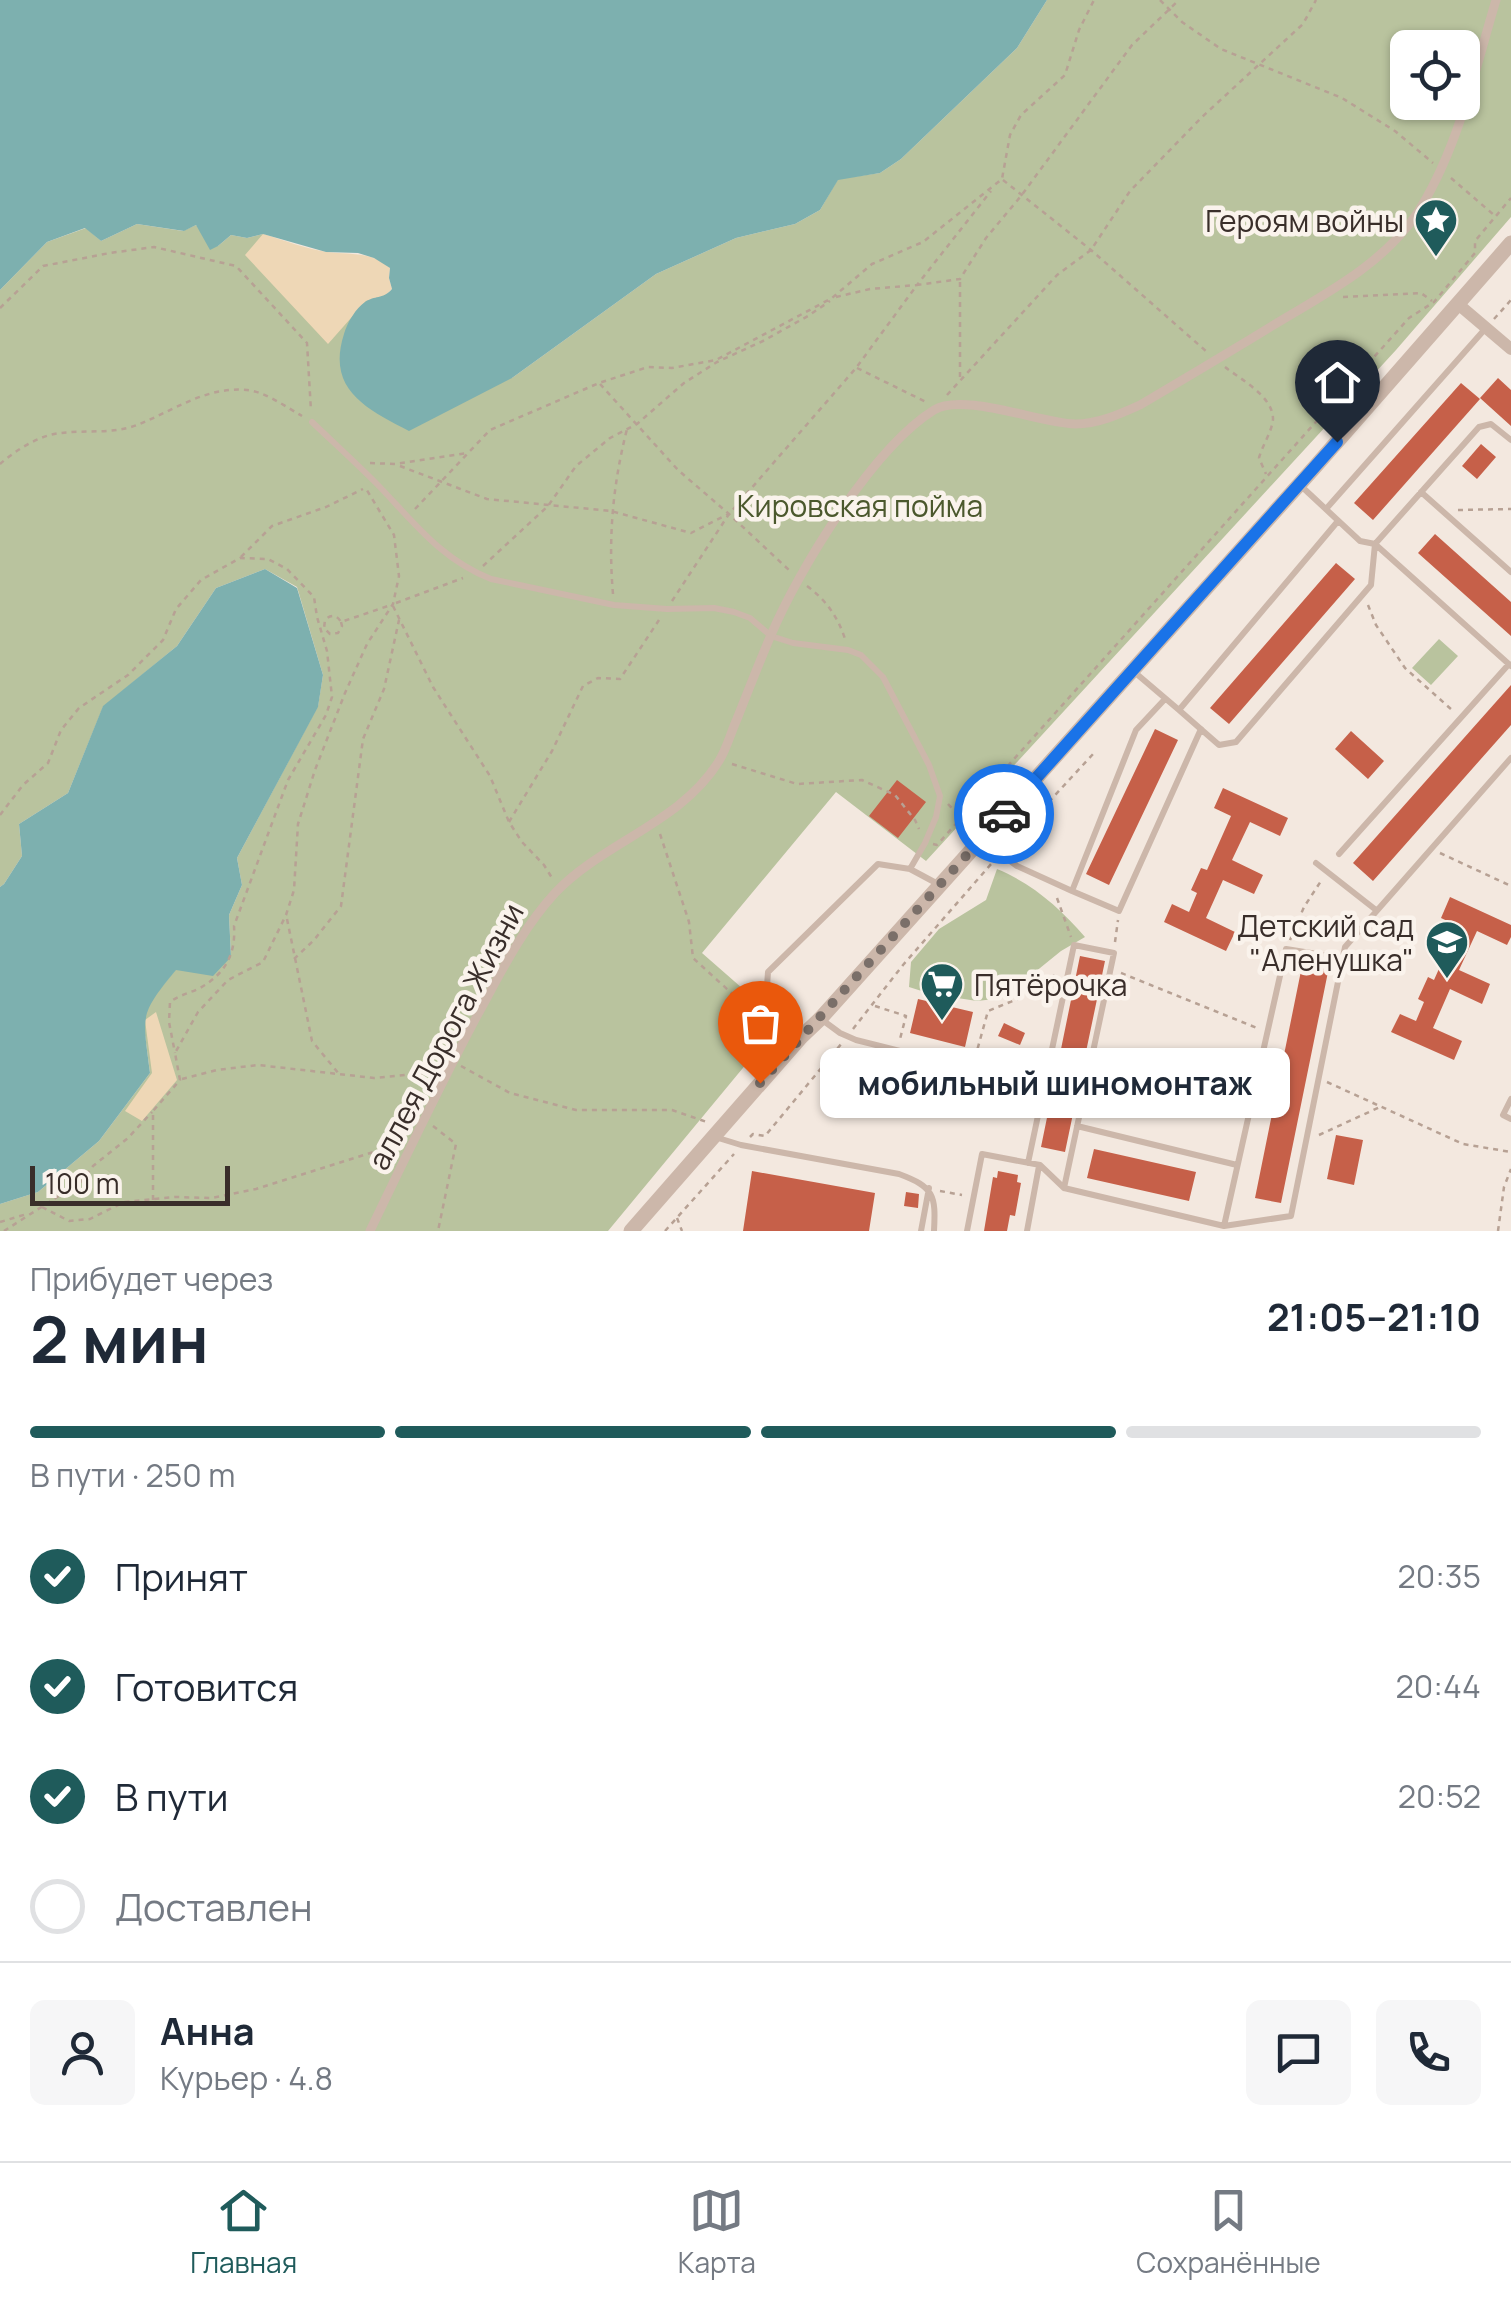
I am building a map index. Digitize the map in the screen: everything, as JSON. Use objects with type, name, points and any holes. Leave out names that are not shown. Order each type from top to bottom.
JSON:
[{"type":"street","points":[[937,407],[962,404],[1075,424],[1108,419],[1140,405],[1363,269],[1400,236],[1441,170],[1496,0]]},
{"type":"street","points":[[631,1231],[793,1035],[820,1018],[1510,248]]},
{"type":"street","points":[[1458,304],[1511,349]]},
{"type":"street","name":"аллея Дорога Жизни","points":[[370,1231],[450,1066],[536,914],[577,872],[682,801],[720,760],[799,579],[856,489],[903,435],[937,407]]},
{"type":"lane","points":[[1326,508],[1486,328]]},
{"type":"lane","points":[[312,422],[445,555],[474,572],[614,605],[665,611],[714,608],[734,612],[750,618],[771,636],[861,654],[883,678],[940,796],[936,817],[910,869]]},
{"type":"lane","points":[[1132,670],[1219,744],[1236,742],[1371,585],[1375,544],[1482,424],[1495,426],[1511,440]]},
{"type":"lane","points":[[1299,484],[1360,541],[1375,544],[1510,665],[1338,854]]},
{"type":"lane","points":[[1421,492],[1511,572]]},
{"type":"lane","points":[[1179,710],[1338,521]]},
{"type":"lane","points":[[1072,891],[1136,730],[1165,699]]},
{"type":"lane","points":[[981,839],[1017,866],[1119,911],[1201,729]]},
{"type":"lane","points":[[967,1231],[982,1154],[1040,1165],[1064,1188],[1224,1226],[1290,1216],[1344,947],[1511,758]]},
{"type":"lane","points":[[1316,863],[1376,910]]},
{"type":"lane","points":[[793,1035],[767,986],[768,972],[878,864],[910,869],[940,884]]},
{"type":"lane","points":[[1028,1163],[1074,946],[1114,953],[1064,1188]]},
{"type":"lane","points":[[1224,1226],[1286,949],[1342,958]]},
{"type":"lane","points":[[820,1018],[847,1036],[1044,1087]]},
{"type":"lane","points":[[1511,1099],[1503,1115],[1511,1118]]},
{"type":"lane","points":[[1077,1126],[1237,1165]]},
{"type":"lane","points":[[711,1130],[741,1146],[900,1174],[929,1188],[936,1202],[934,1231]]},
{"type":"lane","points":[[1027,1231],[1040,1165]]},
{"type":"lane","points":[[921,1231],[929,1188]]},
{"type":"path","points":[[509,822],[552,751],[583,686],[598,678],[620,679],[730,514],[856,368],[1002,179],[1010,135],[1021,115],[1064,74],[1094,0]]},
{"type":"path","points":[[960,378],[960,279],[986,238],[1132,45],[1179,0]]},
{"type":"path","points":[[856,368],[937,407],[1057,274],[1091,250],[1130,191],[1202,117],[1304,24],[1316,0]]},
{"type":"path","points":[[1164,1],[1198,34],[1222,49],[1342,98],[1395,131],[1495,216]]},
{"type":"path","points":[[1002,179],[1262,397],[1273,419],[1260,458],[1268,476]]},
{"type":"path","points":[[341,622],[450,584],[493,560],[548,506],[576,466],[610,438],[637,424],[684,383],[808,316],[872,264],[923,242],[995,186]]},
{"type":"path","points":[[720,760],[796,784],[862,780],[895,795],[915,820],[925,843],[937,845],[1409,318],[1434,302],[1474,252],[1474,241],[1511,198]]},
{"type":"path","points":[[0,308],[44,266],[110,253],[154,246],[236,266],[308,343],[312,422]]},
{"type":"path","points":[[407,518],[490,430],[599,383],[648,367],[672,368],[716,360],[832,298],[870,289],[960,279]]},
{"type":"path","points":[[1318,298],[1422,293],[1434,302]]},
{"type":"path","points":[[1486,328],[1511,300]]},
{"type":"path","points":[[599,383],[678,470],[820,596],[840,624],[848,650]]},
{"type":"path","points":[[0,464],[15,451],[56,433],[134,426],[190,400],[218,392],[248,390],[312,422]]},
{"type":"path","points":[[614,605],[611,510],[627,429]]},
{"type":"path","points":[[396,464],[487,499],[611,510],[691,533],[730,514]]},
{"type":"path","points":[[0,814],[23,785],[48,763],[61,730],[78,708],[128,675],[163,640],[176,608],[200,580],[240,558],[272,526],[326,507],[365,487]]},
{"type":"path","points":[[1441,510],[1511,509]]},
{"type":"path","points":[[180,1080],[170,1002],[201,988],[222,972],[235,946],[234,926],[288,780],[326,715],[332,697],[327,651],[314,597],[287,569],[268,559],[240,558]]},
{"type":"path","points":[[1363,594],[1376,626],[1405,668],[1460,718]]},
{"type":"path","points":[[175,1053],[198,1012],[228,980],[263,962],[286,915],[294,890],[298,824],[315,770],[344,693],[367,644],[392,604]]},
{"type":"path","points":[[392,604],[433,687],[490,776],[509,822],[559,888]]},
{"type":"path","points":[[294,959],[341,906],[363,739],[384,688],[399,620]]},
{"type":"path","points":[[666,1231],[753,1134],[766,1136],[1000,854],[1094,753]]},
{"type":"path","points":[[940,796],[960,818]]},
{"type":"path","points":[[656,822],[689,922],[693,958],[760,1019],[793,1035]]},
{"type":"path","points":[[1430,849],[1511,886]]},
{"type":"path","points":[[1286,949],[1304,908],[1327,872]]},
{"type":"path","points":[[1052,882],[1074,946]]},
{"type":"path","points":[[1063,915],[1072,891]]},
{"type":"path","points":[[1114,953],[1119,911]]},
{"type":"path","points":[[286,915],[312,1041],[340,1075]]},
{"type":"path","points":[[972,1069],[988,1011],[1025,996],[1070,965]]},
{"type":"path","points":[[1111,969],[1268,1031]]},
{"type":"path","points":[[872,1005],[906,1016],[897,1050]]},
{"type":"path","points":[[4,1231],[82,1181],[93,1166],[128,1138],[180,1080],[217,1070],[258,1066],[374,1078],[450,1066],[510,1093],[576,1110],[672,1110],[711,1130]]},
{"type":"path","points":[[1318,1078],[1463,1144],[1511,1152]]},
{"type":"path","points":[[1306,1140],[1381,1107]]},
{"type":"path","points":[[152,1200],[153,1111]]},
{"type":"path","points":[[424,1119],[456,1144],[438,1231]]},
{"type":"path","points":[[42,1207],[69,1220],[90,1219],[124,1202],[212,1198],[256,1189],[415,1138]]},
{"type":"path","points":[[1498,1231],[1504,1187],[1511,1170]]},
{"type":"path","points":[[929,1188],[973,1197]]},
{"type":"path","points":[[0,1222],[32,1213]]},
{"type":"path","points":[[677,1218],[682,1231]]},
{"type":"green space","name":"Кировская пойма","points":[[1047,0],[1511,0],[1511,217],[1396,350],[926,861],[836,792],[702,953],[781,1022],[608,1231],[0,1231],[0,1204],[38,1192],[99,1141],[150,1073],[143,1020],[151,1000],[176,969],[231,957],[229,915],[242,885],[237,858],[318,706],[323,675],[297,587],[265,569],[216,588],[177,646],[103,707],[68,793],[19,824],[22,856],[0,887],[0,290],[47,242],[86,228],[101,241],[137,224],[183,231],[196,225],[218,246],[231,235],[247,238],[263,234],[384,297],[512,378],[656,274],[736,238],[795,224],[820,210],[838,179],[880,173],[901,159],[1017,48]]},
{"type":"green space","points":[[1439,639],[1458,656],[1431,685],[1412,668]]},
{"type":"green space","points":[[997,869],[1045,898],[1085,937],[1061,951],[1003,998],[977,1001],[909,987],[911,962],[939,929],[986,900]]},
{"type":"green space","points":[[1160,1085],[1198,1096],[1192,1118],[1153,1106]]},
{"type":"sand","points":[[263,234],[319,251],[376,259],[390,268],[392,289],[384,297],[366,301],[328,344],[245,255]]},
{"type":"sand","points":[[156,1012],[177,1080],[142,1121],[125,1111],[152,1073],[145,1020]]},
{"type":"water","points":[[0,0],[1047,0],[1017,48],[901,159],[880,173],[838,180],[820,210],[795,224],[736,238],[656,274],[512,378],[409,431],[365,405],[346,384],[341,370],[340,353],[352,316],[365,302],[392,289],[390,268],[374,258],[326,252],[263,234],[247,238],[231,235],[210,250],[196,225],[184,231],[137,224],[101,241],[85,228],[47,242],[0,290]]},
{"type":"water","points":[[265,569],[297,588],[323,675],[318,707],[237,858],[242,885],[229,915],[231,957],[213,976],[176,970],[155,997],[146,1017],[150,1073],[99,1141],[38,1192],[0,1204],[0,887],[22,856],[19,824],[68,793],[103,706],[177,646],[216,588]]},
{"type":"building","points":[[1498,378],[1511,390],[1511,426],[1480,398]]},
{"type":"building","points":[[1461,383],[1480,399],[1373,520],[1354,503]]},
{"type":"building","points":[[1481,444],[1496,457],[1477,479],[1462,466]]},
{"type":"building","points":[[1435,534],[1511,602],[1511,636],[1418,553]]},
{"type":"building","points":[[1336,563],[1355,579],[1229,724],[1210,708]]},
{"type":"building","points":[[1511,685],[1511,725],[1373,881],[1353,863]]},
{"type":"building","points":[[1155,729],[1178,740],[1109,885],[1086,874]]},
{"type":"building","points":[[1351,731],[1384,761],[1368,779],[1335,749]]},
{"type":"building","points":[[897,780],[926,802],[898,838],[869,816]]},
{"type":"building","points":[[1223,788],[1288,818],[1280,836],[1250,822],[1232,860],[1263,875],[1254,894],[1223,880],[1206,918],[1235,932],[1226,951],[1164,922],[1172,904],[1189,912],[1197,893],[1191,890],[1201,868],[1207,870],[1231,816],[1214,808]]},
{"type":"building","points":[[1450,897],[1511,925],[1507,945],[1477,931],[1459,970],[1490,984],[1482,1004],[1450,989],[1433,1028],[1462,1041],[1454,1060],[1391,1032],[1400,1014],[1416,1021],[1424,1002],[1418,999],[1428,977],[1434,980],[1458,926],[1441,918]]},
{"type":"building","points":[[1080,956],[1105,961],[1065,1152],[1041,1147]]},
{"type":"building","points":[[1303,961],[1329,967],[1281,1203],[1255,1198]]},
{"type":"building","points":[[918,999],[973,1012],[965,1047],[910,1033]]},
{"type":"building","points":[[1004,1023],[1025,1033],[1020,1045],[998,1036]]},
{"type":"building","points":[[1336,1135],[1363,1140],[1354,1185],[1327,1179]]},
{"type":"building","points":[[1094,1149],[1196,1172],[1189,1201],[1087,1178]]},
{"type":"building","points":[[752,1171],[875,1193],[869,1231],[743,1231]]},
{"type":"building","points":[[998,1171],[1018,1175],[1017,1182],[1021,1183],[1015,1216],[1010,1215],[1007,1231],[984,1231],[993,1177],[997,1178]]},
{"type":"building","points":[[906,1192],[919,1194],[918,1208],[904,1206]]},
{"type":"way so far","points":[[760,1083],[1004,814]]},
{"type":"place","name":"Героям войны","points":[[1436,258]]},
{"type":"place","name":"Детский сад \"Аленушка\"","points":[[1447,980]]},
{"type":"place","name":"Пятёрочка","points":[[942,1022]]},
{"type":"place","name":"мобильный шиномонтаж","points":[[760,1083]]},
{"type":"route","points":[[1004,814],[1337,442]]}]
